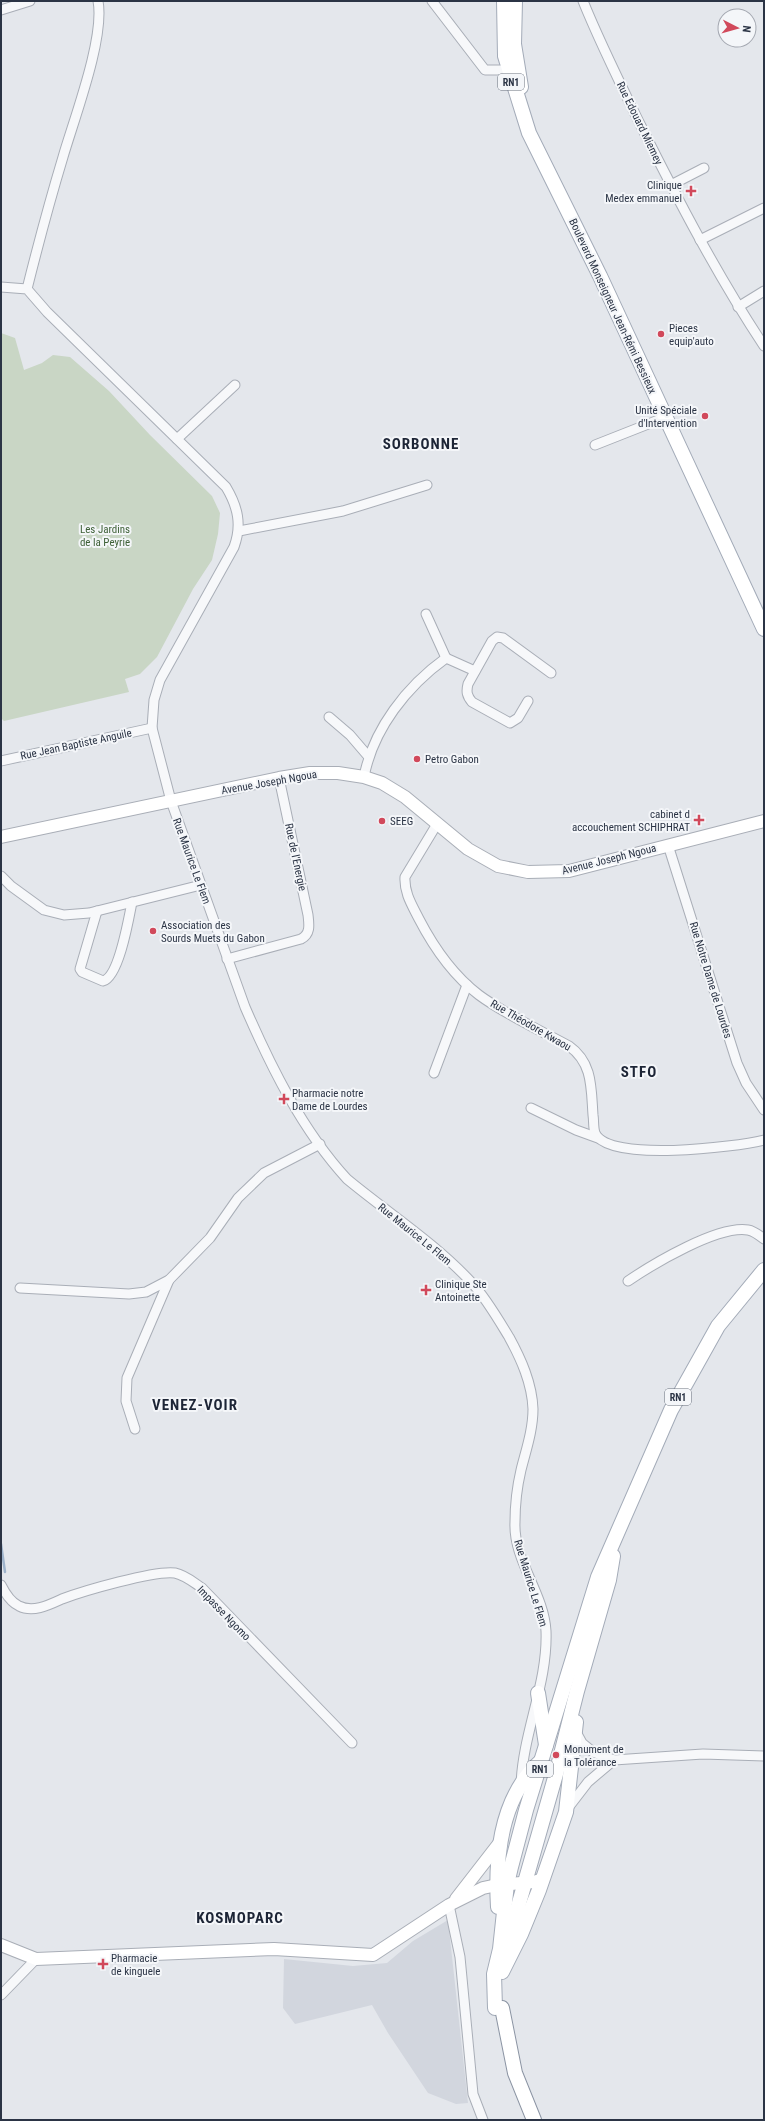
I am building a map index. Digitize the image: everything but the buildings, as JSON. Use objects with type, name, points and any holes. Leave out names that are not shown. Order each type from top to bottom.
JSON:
[{"type":"main road","name":"Boulevard Monseigneur Jean-Rémi Bessieux","points":[[504,1],[504,38],[508,70],[528,133],[542,158],[666,417],[764,629]]},
{"type":"main road","name":"Boulevard Monseigneur Jean-Rémi Bessieux","points":[[515,1],[513,22],[517,67],[522,90],[542,150],[542,158]]},
{"type":"main road","name":"Avenue Joseph Ngoua","points":[[1,838],[279,778],[324,772],[364,776],[392,788],[468,850],[498,866],[528,872],[569,871],[764,820]]},
{"type":"main road","name":"RN1","points":[[524,2120],[507,2076],[494,1974],[500,1949],[502,1884],[526,1810],[546,1756],[598,1577],[647,1461],[671,1410],[718,1326],[764,1270]]},
{"type":"main road","name":"RN1","points":[[534,2120],[515,2073],[498,2008],[502,1972],[506,1949],[609,1580],[616,1536]]},
{"type":"main road","points":[[502,1972],[521,1934],[543,1879],[566,1812],[576,1732],[577,1691]]},
{"type":"main road","points":[[538,1693],[546,1756],[569,1796]]},
{"type":"main road","points":[[502,1884],[502,1839],[510,1806],[520,1786],[533,1768],[546,1756]]},
{"type":"main road","points":[[452,1903],[502,1839]]},
{"type":"main road","points":[[1,1945],[36,1960],[274,1950],[373,1955],[452,1903],[483,1888],[502,1884],[525,1883],[543,1879]]},
{"type":"street","points":[[1,10],[15,3],[30,1]]},
{"type":"street","points":[[27,289],[62,158],[90,66],[98,32],[100,9],[98,1]]},
{"type":"street","points":[[432,1],[485,70],[508,70]]},
{"type":"street","name":"Rue Edouard Miemey","points":[[583,1],[611,64],[671,185],[738,307],[764,346]]},
{"type":"street","points":[[671,185],[704,168]]},
{"type":"street","points":[[700,240],[764,208]]},
{"type":"street","points":[[1,287],[27,289],[47,312],[226,487],[237,510],[239,531],[342,511],[427,485]]},
{"type":"street","points":[[738,307],[764,291]]},
{"type":"street","points":[[177,439],[235,385]]},
{"type":"street","points":[[595,445],[666,417]]},
{"type":"street","name":"Rue Maurice Le Flem","points":[[239,531],[226,562],[160,680],[154,700],[152,728],[171,801],[227,959],[260,1040],[290,1097],[335,1166],[347,1179],[431,1245],[474,1284],[501,1324],[524,1366],[531,1391],[533,1409],[531,1430],[516,1496],[514,1523],[516,1539],[546,1628],[544,1664],[522,1764],[520,1786]]},
{"type":"street","points":[[426,614],[446,658],[475,671]]},
{"type":"street","points":[[528,701],[518,718],[510,723],[472,702],[468,697],[466,691],[475,671],[492,641],[498,637],[503,638],[551,673]]},
{"type":"street","points":[[364,776],[368,756],[409,689],[446,658]]},
{"type":"street","points":[[329,717],[350,735],[368,756]]},
{"type":"street","name":"Rue Jean Baptiste Anguile","points":[[1,761],[152,728]]},
{"type":"street","name":"Rue de l'Energie","points":[[227,959],[301,939],[307,935],[309,930],[308,914],[279,778]]},
{"type":"street","name":"Rue Théodore Kwaou","points":[[437,824],[405,877],[404,885],[411,905],[424,928],[467,985],[492,1004],[569,1046],[580,1054],[588,1067],[594,1127],[598,1138]]},
{"type":"street","name":"Rue Notre Dame de Lourdes","points":[[668,845],[737,1064],[746,1082],[764,1110]]},
{"type":"street","points":[[1,876],[11,886],[44,910],[64,915],[97,911],[201,885]]},
{"type":"street","points":[[97,911],[80,970],[103,981],[109,977],[124,941],[132,902]]},
{"type":"street","points":[[434,1073],[467,985]]},
{"type":"street","points":[[531,1108],[576,1130],[598,1138],[609,1145],[625,1148],[676,1151],[764,1140]]},
{"type":"street","points":[[20,1288],[129,1294],[146,1292],[169,1280],[210,1238],[238,1198],[264,1173],[320,1144]]},
{"type":"street","points":[[628,1281],[644,1270],[708,1238],[746,1230],[764,1239]]},
{"type":"street","points":[[135,1429],[126,1401],[128,1378],[169,1280]]},
{"type":"street","name":"Impasse Ngomo","points":[[1,1585],[12,1602],[19,1606],[35,1609],[79,1593],[152,1574],[169,1573],[182,1575],[202,1588],[352,1743]]},
{"type":"street","points":[[576,1732],[582,1743],[593,1752],[614,1760],[703,1754],[764,1756]]},
{"type":"street","points":[[566,1812],[588,1782],[614,1760]]},
{"type":"street","points":[[452,1903],[460,1957],[473,2094],[483,2120]]},
{"type":"street","points":[[1,1995],[36,1960]]},
{"type":"shaded area","points":[[448,1920],[468,2103],[456,2104],[428,2093],[388,2033],[372,2005],[295,2024],[283,2008],[284,1959],[353,1966],[387,1963],[413,1941]]},
{"type":"green space","name":"Les Jardins de la Peyrie","points":[[1,333],[15,338],[24,370],[42,363],[53,355],[70,357],[109,391],[150,435],[212,496],[220,513],[218,534],[212,560],[193,589],[157,657],[140,674],[125,679],[129,692],[4,721],[1,718]]},
{"type":"waterway","points":[[1,1544],[5,1572]]},
{"type":"place","name":"Clinique Medex emmanuel","points":[[691,191]]},
{"type":"place","name":"Pieces equip'auto","points":[[661,334]]},
{"type":"place","name":"Unité Spéciale d'Intervention","points":[[705,416]]},
{"type":"place","name":"Petro Gabon","points":[[417,759]]},
{"type":"place","name":"cabinet d accouchement SCHIPHRAT","points":[[699,820]]},
{"type":"place","name":"SEEG","points":[[382,821]]},
{"type":"place","name":"Association des Sourds Muets du Gabon","points":[[153,931]]},
{"type":"place","name":"Pharmacie notre Dame de Lourdes","points":[[284,1099]]},
{"type":"place","name":"Clinique Ste Antoinette","points":[[426,1290]]},
{"type":"place","name":"Monument de la Tolérance","points":[[556,1755]]},
{"type":"place","name":"Pharmacie de kinguele","points":[[103,1964]]},
{"type":"district","name":"SORBONNE","points":[[421,444]]},
{"type":"district","name":"STFO","points":[[639,1072]]},
{"type":"district","name":"VENEZ-VOIR","points":[[195,1405]]},
{"type":"district","name":"KOSMOPARC","points":[[240,1918]]}]
